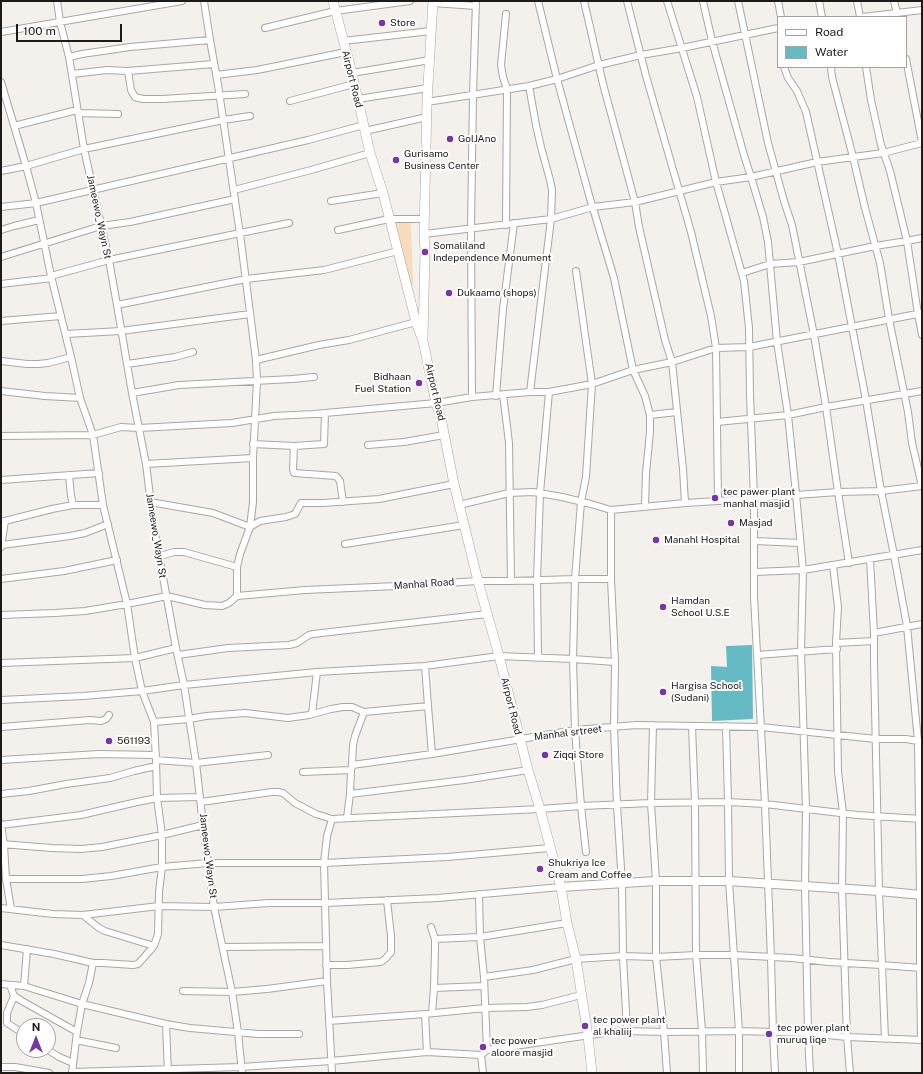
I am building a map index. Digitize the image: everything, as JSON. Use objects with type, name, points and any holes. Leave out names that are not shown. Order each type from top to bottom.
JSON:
[{"type":"main road","name":"Airport Road","points":[[333,1],[352,73],[370,153],[383,193],[416,322],[423,341],[436,403],[441,418],[454,484],[478,581],[499,656],[519,739],[561,887],[567,923],[576,959],[592,1073]]},
{"type":"main road","name":"Airport Road","points":[[423,341],[427,102],[433,2]]},
{"type":"street","name":"Jameewo_Wayn St","points":[[57,1],[60,22],[69,57],[84,149],[109,260],[146,464],[150,502],[166,596],[184,685],[201,799],[214,907],[232,992],[242,1070]]},
{"type":"street","points":[[1,32],[182,1]]},
{"type":"street","points":[[1,615],[86,611],[166,596],[205,605],[222,606],[229,603],[237,596],[237,567],[250,527],[253,502],[252,458],[257,381],[256,360],[234,190],[204,1]]},
{"type":"street","points":[[265,28],[335,11],[410,1]]},
{"type":"street","points":[[538,1],[557,79],[614,278],[633,370],[645,396],[650,415],[645,506]]},
{"type":"street","points":[[584,1],[599,65],[635,202],[639,227],[665,340],[672,362],[683,468],[685,503]]},
{"type":"street","points":[[627,1],[691,232],[711,316],[716,348],[718,501]]},
{"type":"street","points":[[667,1],[697,98],[716,182],[742,273],[749,328],[755,541],[754,597],[765,804],[775,1073]]},
{"type":"street","points":[[703,1],[712,41],[763,217],[768,242],[777,342],[788,415],[796,494],[802,570],[801,651],[806,809],[805,886],[810,1073]]},
{"type":"street","points":[[738,1],[766,135],[784,201],[792,224],[814,335],[850,563]]},
{"type":"street","points":[[778,1],[781,16]]},
{"type":"street","points":[[819,1],[822,16]]},
{"type":"street","points":[[857,1],[860,16]]},
{"type":"street","points":[[894,1],[897,15]]},
{"type":"street","points":[[433,2],[476,4],[471,228],[472,397]]},
{"type":"street","points":[[880,16],[897,15],[922,10]]},
{"type":"street","points":[[506,14],[501,65],[507,89],[506,225]]},
{"type":"street","points":[[427,102],[529,86],[557,79],[599,65],[641,55],[777,28]]},
{"type":"street","points":[[343,41],[431,31]]},
{"type":"street","points":[[69,57],[130,47],[210,40]]},
{"type":"street","points":[[216,75],[257,70],[346,52]]},
{"type":"street","points":[[352,73],[430,60]]},
{"type":"street","points":[[72,74],[107,70],[128,71],[214,64]]},
{"type":"street","points":[[424,234],[551,219],[593,207],[635,202],[716,182],[751,177],[817,162],[883,153],[922,142],[907,64]]},
{"type":"street","points":[[92,963],[89,983],[82,1004],[72,1072],[242,1070],[427,1052],[481,1055],[487,1050],[628,1031],[738,1031],[808,1033],[847,1037],[922,1040],[920,742],[907,626],[881,491],[853,327],[838,254],[806,112],[784,68]]},
{"type":"street","points":[[459,505],[509,493],[534,492],[562,497],[611,510],[796,494],[881,491],[922,486],[912,443],[880,263],[832,77],[831,68]]},
{"type":"street","points":[[866,68],[871,100],[883,153],[890,171],[907,241],[920,313],[922,335]]},
{"type":"street","points":[[128,71],[131,90],[135,97],[143,99],[245,94]]},
{"type":"street","points":[[1,82],[36,203],[51,277],[66,334],[80,398],[93,436],[103,505],[127,604],[135,658],[142,691],[154,722],[157,798],[162,835],[162,867],[159,892],[158,934],[154,946],[136,965],[92,963],[54,954],[1,945]]},
{"type":"street","points":[[290,100],[354,84]]},
{"type":"street","points":[[529,86],[539,140],[552,190],[551,219],[530,392]]},
{"type":"street","points":[[358,99],[428,88]]},
{"type":"street","points":[[14,126],[78,112],[118,114]]},
{"type":"street","points":[[1,171],[26,166],[84,149],[223,120],[250,116]]},
{"type":"street","points":[[1,207],[36,203],[308,140],[427,117]]},
{"type":"street","points":[[234,190],[370,153]]},
{"type":"street","points":[[331,201],[383,193]]},
{"type":"street","points":[[1,257],[102,226],[130,222],[235,199]]},
{"type":"street","points":[[338,230],[389,219],[424,219]]},
{"type":"street","points":[[1,230],[39,220]]},
{"type":"street","points":[[1,284],[51,277],[109,260],[289,224]]},
{"type":"street","points":[[496,396],[503,309],[514,224]]},
{"type":"street","points":[[742,273],[770,264],[799,262],[922,238]]},
{"type":"street","points":[[117,305],[246,279],[324,270],[398,251]]},
{"type":"street","points":[[576,271],[592,384],[586,477],[581,502],[575,579],[573,659],[575,730],[586,852]]},
{"type":"street","points":[[1,436],[93,436],[121,427],[139,428],[232,423],[274,416],[436,403],[472,397],[548,392],[592,384],[633,370],[672,362],[716,348],[749,347],[920,313]]},
{"type":"street","points":[[66,334],[121,331],[250,314]]},
{"type":"street","points":[[1,321],[61,316]]},
{"type":"street","points":[[256,360],[319,345],[349,340],[416,322]]},
{"type":"street","points":[[127,364],[174,357],[193,352]]},
{"type":"street","points":[[1,361],[38,364],[71,357]]},
{"type":"street","points":[[132,393],[179,385],[314,377]]},
{"type":"street","points":[[1,391],[80,398]]},
{"type":"street","points":[[717,422],[788,415],[922,391]]},
{"type":"street","points":[[538,658],[537,580],[540,493],[548,392]]},
{"type":"street","points":[[503,395],[508,443],[511,581]]},
{"type":"street","points":[[650,415],[677,412]]},
{"type":"street","points":[[253,444],[294,446],[324,444],[326,413]]},
{"type":"street","points":[[368,445],[404,442],[444,435]]},
{"type":"street","points":[[294,446],[294,473],[336,476],[340,481],[343,502]]},
{"type":"street","points":[[146,464],[252,458]]},
{"type":"street","points":[[1,480],[99,473]]},
{"type":"street","points":[[70,475],[73,505]]},
{"type":"street","points":[[250,527],[260,521],[295,514],[300,503],[323,504],[379,499],[454,484]]},
{"type":"street","points":[[150,502],[213,513],[250,527]]},
{"type":"street","points":[[103,505],[73,505],[3,522],[2,547],[85,533],[108,524]]},
{"type":"street","points":[[611,510],[611,579],[615,662],[614,727],[622,884],[623,956],[628,1031]]},
{"type":"street","points":[[345,544],[464,525]]},
{"type":"street","points":[[755,541],[800,543]]},
{"type":"street","points":[[755,572],[802,570],[833,566],[922,550]]},
{"type":"street","points":[[160,556],[174,552],[184,552],[237,567]]},
{"type":"street","points":[[870,559],[874,633],[881,965],[885,1039]]},
{"type":"street","points":[[1,579],[64,571],[116,560]]},
{"type":"street","points":[[833,566],[838,607],[836,646],[838,772],[842,813],[842,888],[847,1037],[850,1073]]},
{"type":"street","name":"Manhal Road","points":[[237,596],[305,590],[478,581],[611,579]]},
{"type":"street","points":[[178,655],[228,648],[289,645],[297,643],[313,634],[487,614]]},
{"type":"street","points":[[874,633],[922,624]]},
{"type":"street","points":[[757,655],[801,651],[874,641]]},
{"type":"street","points":[[1,663],[135,658],[176,648]]},
{"type":"street","points":[[1,700],[83,696],[142,691],[184,685],[318,672],[425,666],[499,656],[615,662]]},
{"type":"street","points":[[425,666],[432,754]]},
{"type":"street","points":[[312,714],[318,672]]},
{"type":"street","points":[[154,722],[245,713],[288,718],[343,707],[352,707],[364,712],[428,706]]},
{"type":"street","points":[[347,818],[353,745],[364,712]]},
{"type":"street","points":[[1,727],[90,720],[101,721],[110,715]]},
{"type":"street","name":"Manhal srtreet","points":[[303,772],[352,768],[575,730],[636,725],[761,726],[876,739],[906,739],[920,742]]},
{"type":"street","points":[[652,725],[652,803],[656,881],[656,957],[664,1032],[666,1073]]},
{"type":"street","points":[[692,726],[695,803],[696,955],[702,1031],[703,1073]]},
{"type":"street","points":[[726,726],[729,881],[739,1073]]},
{"type":"street","points":[[1,760],[99,754],[196,763],[268,755]]},
{"type":"street","points":[[1,794],[110,778],[134,771],[156,760]]},
{"type":"street","points":[[350,794],[464,780],[528,770]]},
{"type":"street","points":[[11,910],[6,879],[1,825],[81,815],[157,798],[201,799],[278,792],[283,793],[295,803],[316,814],[332,819],[581,806],[728,802],[765,804],[878,817],[920,819]]},
{"type":"street","points":[[332,819],[327,836],[324,863],[326,903],[326,965],[332,1073]]},
{"type":"street","points":[[3,844],[81,849],[102,847],[162,835],[203,824]]},
{"type":"street","points":[[6,879],[82,879],[111,876],[162,867],[208,863],[324,863],[550,848]]},
{"type":"street","points":[[1,908],[54,914],[83,915],[159,906],[214,907],[269,903],[326,903],[438,898],[561,887],[656,881],[729,881],[842,888],[921,895]]},
{"type":"street","points":[[479,894],[480,937],[484,977],[484,1008],[487,1050]]},
{"type":"street","points":[[326,965],[381,962],[386,958],[390,952],[391,936],[387,900]]},
{"type":"street","points":[[83,915],[105,931],[154,946]]},
{"type":"street","points":[[435,939],[480,937],[567,923]]},
{"type":"street","points":[[431,927],[435,939],[432,1013]]},
{"type":"street","points":[[223,947],[326,946]]},
{"type":"street","points":[[24,986],[27,949]]},
{"type":"street","points":[[484,977],[534,970],[576,959],[623,956],[656,957],[734,955],[921,968]]},
{"type":"street","points":[[183,991],[232,992],[327,981]]},
{"type":"street","points":[[1,984],[24,986],[82,1004],[166,1024],[190,1028],[258,1034],[299,1034]]},
{"type":"street","points":[[10,985],[14,996],[22,1002],[77,1032]]},
{"type":"street","points":[[434,988],[484,986]]},
{"type":"street","points":[[329,1022],[484,1008],[527,1007],[542,1005],[581,995]]},
{"type":"street","points":[[14,996],[7,1013],[7,1023],[16,1029]]},
{"type":"street","points":[[425,1014],[427,1052]]},
{"type":"street","points":[[166,1024],[168,1071]]},
{"type":"street","points":[[76,1040],[116,1048]]},
{"type":"street","points":[[56,1055],[73,1063]]},
{"type":"street","points":[[481,1055],[483,1073]]},
{"type":"street","points":[[1,1067],[15,1067],[48,1073]]},
{"type":"shaded area","points":[[411,222],[413,285],[409,286],[394,223]]},
{"type":"water","points":[[752,645],[753,719],[712,721],[711,666],[727,667],[726,646]]},
{"type":"place","name":"Store","points":[[382,23]]},
{"type":"place","name":"GolJAno","points":[[450,139]]},
{"type":"place","name":"Gurisamo Business Center","points":[[396,160]]},
{"type":"place","name":"Somaliland Independence Monument","points":[[425,252]]},
{"type":"place","name":"Dukaamo (shops)","points":[[449,293]]},
{"type":"place","name":"Bidhaan Fuel Station","points":[[419,383]]},
{"type":"place","name":"tec pawer plant manhal masjid","points":[[715,498]]},
{"type":"place","name":"Masjad","points":[[731,523]]},
{"type":"place","name":"Manahl Hospital","points":[[656,540]]},
{"type":"place","name":"Hamdan School U.S.E","points":[[663,607]]},
{"type":"place","name":"Hargisa School (Sudani)","points":[[663,692]]},
{"type":"place","name":"561193","points":[[109,741]]},
{"type":"place","name":"Ziqqi Store","points":[[545,755]]},
{"type":"place","name":"Shukriya Ice Cream and Coffee","points":[[540,869]]},
{"type":"place","name":"tec power plant al khaliij","points":[[585,1026]]},
{"type":"place","name":"tec power plant muruq liqe","points":[[769,1034]]},
{"type":"place","name":"tec power aloore masjid","points":[[483,1047]]}]
